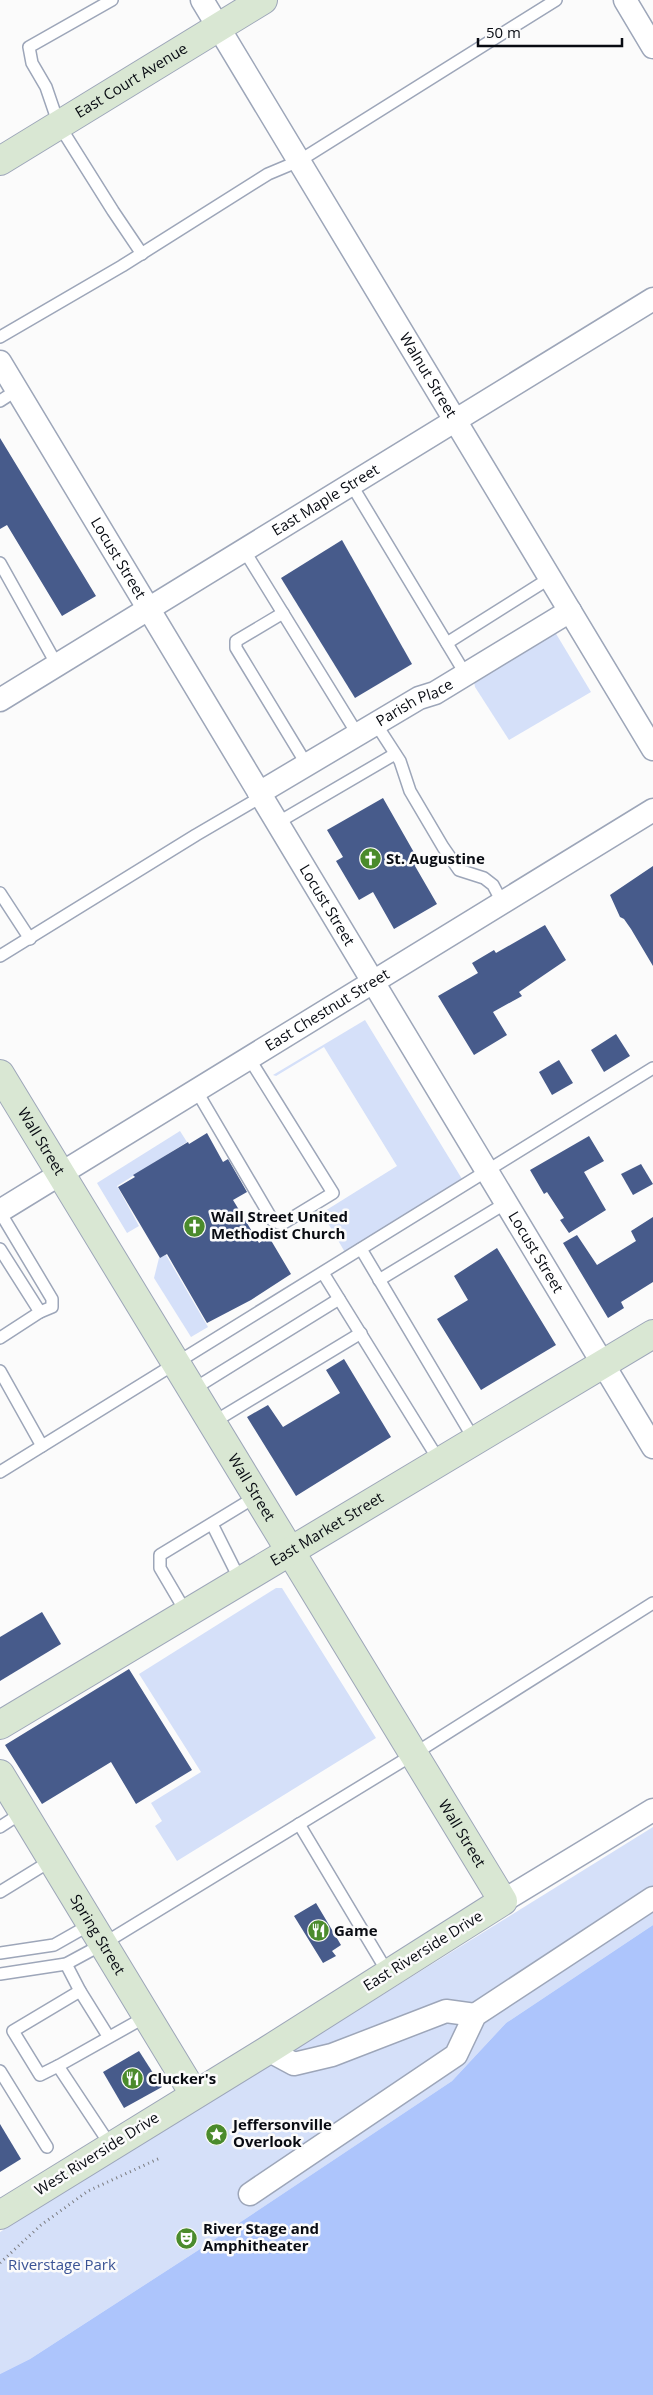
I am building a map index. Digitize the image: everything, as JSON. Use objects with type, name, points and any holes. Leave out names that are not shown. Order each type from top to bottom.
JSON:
[{"type":"street","name":"Walnut Street","points":[[202,0],[653,749]]},
{"type":"street","name":"East Court Avenue","points":[[3,153],[59,125],[263,0]]},
{"type":"street","points":[[625,0],[653,47]]},
{"type":"street","name":"East Maple Street","points":[[0,700],[653,299]]},
{"type":"street","name":"Locust Street","points":[[0,362],[8,395],[148,609],[653,1446]]},
{"type":"street","name":"Parish Place","points":[[260,795],[420,698],[435,693],[466,675],[570,611]]},
{"type":"street","name":"East Chestnut Street","points":[[0,1211],[653,810]]},
{"type":"street","name":"Wall Street","points":[[0,1074],[504,1901]]},
{"type":"street","name":"East Market Street","points":[[0,1725],[653,1334]]},
{"type":"street","name":"Spring Street","points":[[0,1774],[194,2094]]},
{"type":"street","name":"East Riverside Drive","points":[[194,2094],[268,2050],[388,1973],[653,1810]]},
{"type":"street","points":[[250,2194],[456,2055],[475,2015],[653,1898]]},
{"type":"street","points":[[268,2050],[294,2064],[332,2055],[446,2011],[475,2015]]},
{"type":"street","name":"West Riverside Drive","points":[[0,2215],[194,2094]]},
{"type":"lane","points":[[112,0],[29,47],[32,63],[46,87],[59,125],[142,254]]},
{"type":"lane","points":[[0,337],[142,254],[268,174],[299,161],[556,0]]},
{"type":"lane","points":[[351,484],[466,675]]},
{"type":"lane","points":[[244,550],[282,613],[367,730],[395,754],[400,761],[410,791],[442,847],[459,870],[484,878],[493,886],[502,902]]},
{"type":"lane","points":[[0,563],[57,665]]},
{"type":"lane","points":[[447,643],[550,578]]},
{"type":"lane","points":[[282,613],[236,641],[236,648],[307,765]]},
{"type":"lane","points":[[277,823],[395,754]]},
{"type":"lane","points":[[0,956],[260,795]]},
{"type":"lane","points":[[0,894],[30,939]]},
{"type":"lane","points":[[196,1090],[273,1221],[282,1224],[333,1193],[249,1058]]},
{"type":"lane","points":[[0,1472],[653,1068]]},
{"type":"lane","points":[[379,1280],[506,1203]]},
{"type":"lane","points":[[0,1211],[52,1299],[52,1307],[40,1312],[0,1338]]},
{"type":"lane","points":[[16,1241],[0,1249],[40,1312]]},
{"type":"lane","points":[[361,1249],[475,1441]]},
{"type":"lane","points":[[323,1273],[440,1462]]},
{"type":"lane","points":[[192,1390],[340,1299]]},
{"type":"lane","points":[[212,1423],[361,1333]]},
{"type":"lane","points":[[0,1371],[42,1446]]},
{"type":"lane","points":[[186,1614],[160,1568],[160,1555],[257,1496]]},
{"type":"lane","points":[[212,1524],[241,1582]]},
{"type":"lane","points":[[0,1953],[54,1946],[98,1934],[299,1824],[414,1754],[653,1603]]},
{"type":"lane","points":[[0,1827],[24,1812]]},
{"type":"lane","points":[[299,1824],[388,1973]]},
{"type":"lane","points":[[0,1892],[52,1860]]},
{"type":"lane","points":[[0,1974],[66,1964],[98,1934]]},
{"type":"lane","points":[[66,1964],[80,1991],[108,2036]]},
{"type":"lane","points":[[80,1991],[14,2031],[40,2075],[147,2016]]},
{"type":"lane","points":[[58,2066],[111,2146]]},
{"type":"lane","points":[[0,2071],[47,2147]]},
{"type":"path","points":[[0,2263],[41,2225],[88,2191],[160,2158]]},
{"type":"green space","points":[[552,627],[591,692],[509,740],[475,687],[473,676]]},
{"type":"green space","points":[[365,1020],[462,1179],[346,1254],[325,1218],[315,1223],[312,1219],[397,1166],[324,1047],[276,1076],[273,1075]]},
{"type":"green space","points":[[180,1131],[187,1142],[117,1186],[139,1226],[127,1233],[97,1183]]},
{"type":"green space","points":[[166,1255],[208,1327],[191,1337],[154,1278],[159,1258]]},
{"type":"green space","points":[[276,1588],[282,1588],[376,1738],[177,1861],[155,1826],[162,1821],[151,1803],[201,1772],[139,1674]]},
{"type":"green space","name":"Riverstage Park","points":[[653,1827],[653,1925],[506,2023],[452,2081],[197,2251],[30,2359],[0,2374],[0,2232]]},
{"type":"water","points":[[653,1925],[653,2395],[0,2395],[0,2374],[30,2359],[197,2251],[452,2081],[506,2023]]},
{"type":"building","points":[[0,438],[96,596],[62,616],[7,525],[0,529]]},
{"type":"building","points":[[342,540],[412,664],[355,698],[281,578]]},
{"type":"building","points":[[383,798],[420,863],[415,866],[437,904],[394,929],[373,892],[359,900],[336,861],[343,857],[327,830]]},
{"type":"building","points":[[653,866],[653,966],[631,929],[624,919],[620,917],[610,895]]},
{"type":"building","points":[[545,925],[566,960],[519,992],[522,996],[493,1012],[507,1035],[474,1055],[438,996],[478,973],[472,963],[494,950],[496,953]]},
{"type":"building","points":[[616,1034],[630,1056],[604,1072],[591,1050]]},
{"type":"building","points":[[559,1060],[573,1083],[552,1095],[539,1072]]},
{"type":"building","name":"Wall Street United Methodist Church","points":[[207,1133],[223,1162],[228,1159],[247,1192],[233,1200],[259,1243],[269,1237],[291,1274],[251,1300],[207,1323],[167,1254],[160,1258],[118,1187],[135,1177],[133,1175],[188,1142],[189,1144]]},
{"type":"building","points":[[589,1136],[604,1161],[584,1172],[606,1210],[569,1233],[560,1220],[564,1218],[547,1192],[544,1194],[530,1170]]},
{"type":"building","points":[[641,1164],[653,1184],[633,1195],[621,1174]]},
{"type":"building","points":[[653,1217],[653,1282],[621,1302],[624,1308],[608,1318],[563,1243],[577,1235],[597,1265],[636,1241],[631,1231]]},
{"type":"building","points":[[497,1248],[556,1345],[481,1390],[437,1319],[468,1300],[454,1276]]},
{"type":"building","points":[[344,1359],[391,1437],[296,1496],[247,1417],[268,1405],[283,1427],[340,1393],[326,1370]]},
{"type":"building","points":[[42,1612],[61,1644],[0,1681],[0,1637]]},
{"type":"building","points":[[129,1669],[192,1770],[136,1804],[111,1762],[42,1804],[5,1745]]},
{"type":"building","name":"Game","points":[[316,1903],[341,1945],[332,1951],[336,1956],[323,1963],[294,1916]]},
{"type":"building","name":"Clucker's","points":[[139,2051],[162,2087],[124,2108],[103,2072]]},
{"type":"building","points":[[0,2124],[21,2159],[0,2172]]},
{"type":"place","name":"St. Augustine","points":[[370,859]]},
{"type":"place","name":"Wall Street United Methodist Church","points":[[195,1226]]},
{"type":"place","name":"Game","points":[[318,1931]]},
{"type":"place","name":"Clucker's","points":[[132,2079]]},
{"type":"place","name":"Jeffersonville Overlook","points":[[217,2134]]},
{"type":"place","name":"River Stage and Amphitheater","points":[[187,2238]]}]
